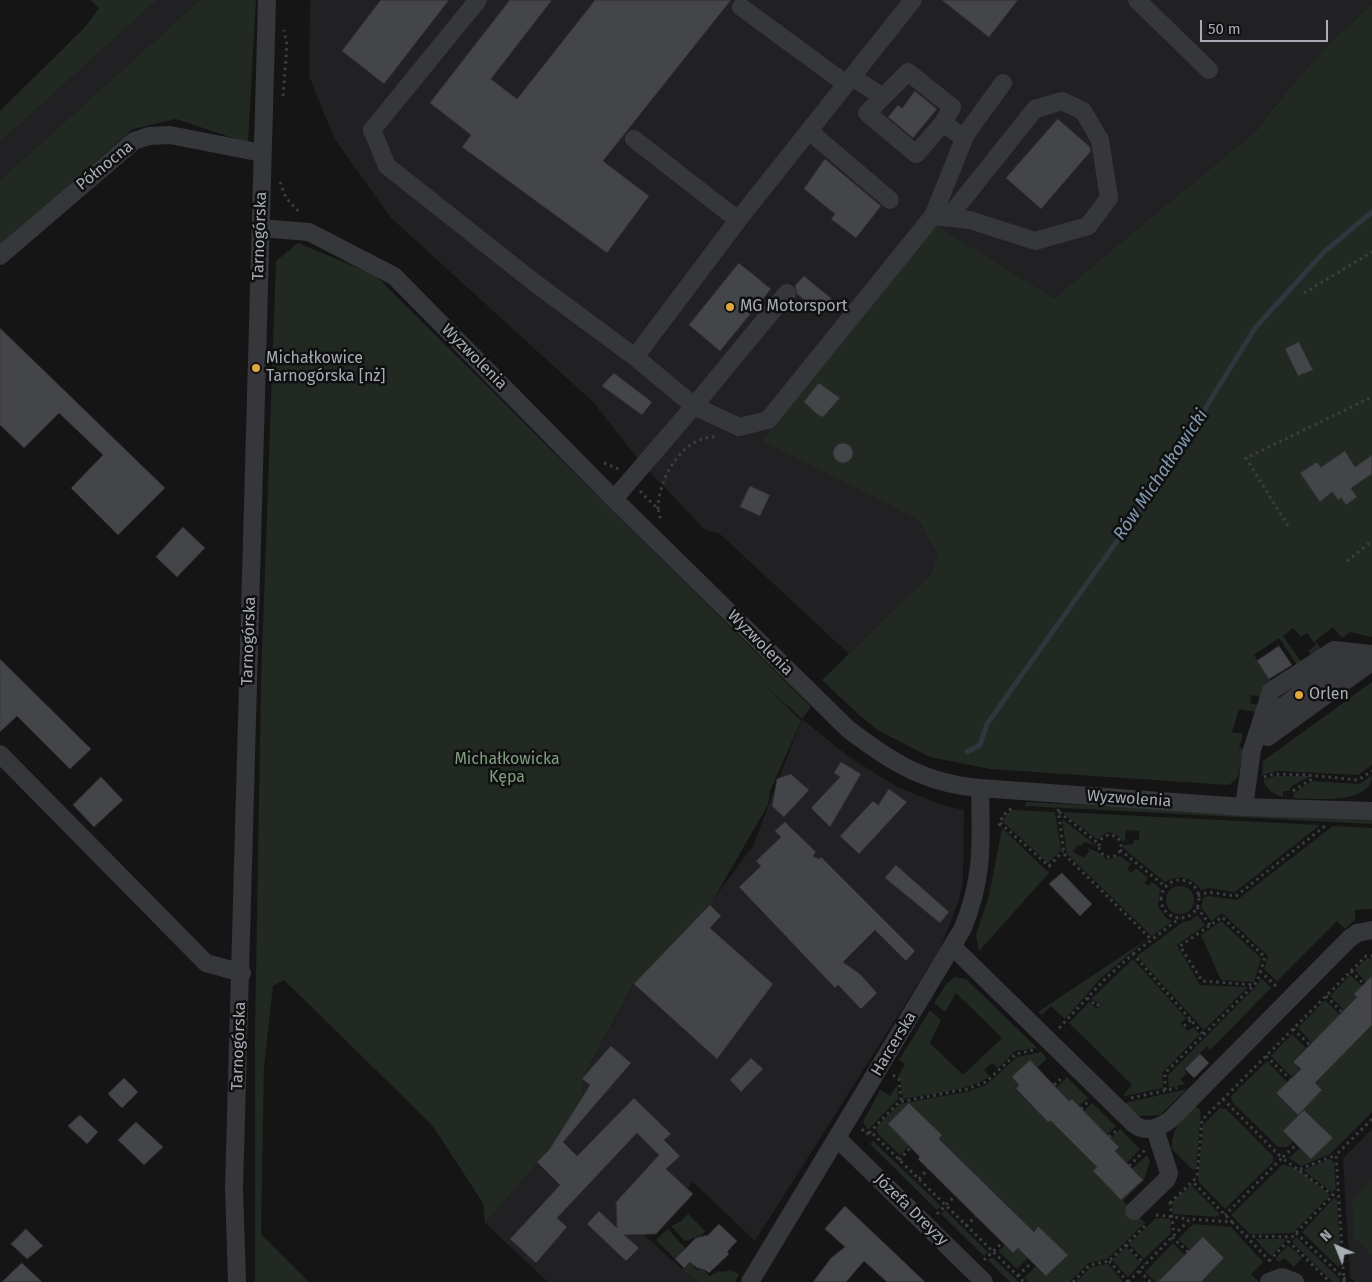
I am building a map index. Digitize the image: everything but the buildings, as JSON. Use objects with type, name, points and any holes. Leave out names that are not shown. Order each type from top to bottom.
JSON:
[{"type":"street","name":"Tarnogórska","points":[[237,1282],[234,1188],[242,972],[247,687],[267,0]]},
{"type":"street","points":[[478,0],[372,130],[387,166],[535,283],[634,357],[694,406],[739,427],[768,420],[941,217],[1035,108],[1062,101],[1084,111],[1100,140],[1109,198],[1088,226],[1034,241],[970,220],[941,217]]},
{"type":"street","points":[[634,357],[738,220],[913,0]]},
{"type":"street","points":[[1137,0],[1209,70]]},
{"type":"street","points":[[741,6],[849,80],[883,97]]},
{"type":"street","points":[[908,72],[952,107],[942,122],[916,154],[867,113],[908,72]]},
{"type":"street","points":[[941,217],[964,138],[1003,83]]},
{"type":"street","points":[[942,122],[964,138]]},
{"type":"street","points":[[809,131],[890,200]]},
{"type":"street","name":"Północna","points":[[0,256],[134,141],[149,136],[170,135],[262,153]]},
{"type":"street","points":[[634,139],[738,220]]},
{"type":"street","name":"Wyzwolenia","points":[[260,228],[309,232],[394,276],[614,499],[848,729],[876,751],[918,775],[955,786],[1244,808],[1372,812]]},
{"type":"street","points":[[614,499],[787,293]]},
{"type":"street","points":[[1244,808],[1252,750],[1282,707],[1341,666],[1372,656]]},
{"type":"street","points":[[1252,750],[1372,661]]},
{"type":"street","points":[[0,754],[206,964],[242,972]]},
{"type":"street","name":"Harcerska","points":[[750,1282],[953,947],[970,911],[979,874],[982,848],[980,788]]},
{"type":"street","points":[[953,947],[1135,1125],[1145,1129],[1155,1129],[1170,1120],[1349,938],[1357,933],[1372,930]]},
{"type":"street","points":[[1134,1211],[1167,1179],[1170,1173],[1155,1129]]},
{"type":"street","name":"Józefa Dreyzy","points":[[837,1138],[979,1277]]},
{"type":"path","points":[[283,21],[287,45],[283,100]]},
{"type":"path","points":[[279,179],[286,198],[302,215]]},
{"type":"path","points":[[1304,294],[1372,252]]},
{"type":"path","points":[[1288,526],[1246,458],[1372,397]]},
{"type":"path","points":[[662,526],[658,509],[661,483],[687,447],[710,436],[720,438]]},
{"type":"path","points":[[598,462],[619,469],[658,509]]},
{"type":"path","points":[[1347,561],[1372,541]]},
{"type":"path","points":[[1247,782],[1274,774],[1358,780],[1372,771]]},
{"type":"path","points":[[998,829],[1006,811],[1018,807]]},
{"type":"path","points":[[1050,808],[1058,811],[1099,844],[1101,852],[1107,856],[1114,856],[1120,850],[1120,841],[1112,835],[1105,836],[1099,844]]},
{"type":"path","points":[[1058,811],[1068,809]]},
{"type":"path","points":[[1058,811],[1063,851],[1152,940]]},
{"type":"path","points":[[1000,823],[1049,866],[1063,851]]},
{"type":"path","points":[[1198,896],[1208,892],[1236,896],[1328,824],[1317,823]]},
{"type":"path","points":[[1120,850],[1166,887]]},
{"type":"path","points":[[1174,881],[1186,881],[1195,888],[1198,896],[1197,907],[1190,915],[1181,917],[1171,916],[1163,906],[1162,894],[1166,887],[1174,881]]},
{"type":"path","points":[[1197,907],[1210,925]]},
{"type":"path","points":[[1056,1032],[1087,998],[1133,954],[1181,917]]},
{"type":"path","points":[[1166,1090],[1165,1073],[1254,985],[1265,957],[1222,917],[1180,946],[1202,982],[1254,985]]},
{"type":"path","points":[[1133,954],[1204,1035]]},
{"type":"path","points":[[1073,1282],[1090,1265],[1108,1261],[1196,1177],[1202,1120],[1366,956],[1372,956]]},
{"type":"path","points":[[1351,971],[1364,984]]},
{"type":"path","points":[[1260,972],[1289,999]]},
{"type":"path","points":[[1326,996],[1342,1012]]},
{"type":"path","points":[[1087,998],[1097,1006],[1100,1003]]},
{"type":"path","points":[[1184,1026],[1191,1020]]},
{"type":"path","points":[[1293,1029],[1310,1045]]},
{"type":"path","points":[[869,1133],[901,1101],[967,1089],[986,1082],[1016,1054],[1042,1049]]},
{"type":"path","points":[[1266,1056],[1290,1079]]},
{"type":"path","points":[[887,1072],[899,1079],[901,1101]]},
{"type":"path","points":[[1054,1085],[1067,1073]]},
{"type":"path","points":[[1124,1099],[1208,1081]]},
{"type":"path","points":[[1223,1099],[1282,1158],[1300,1169],[1333,1195]]},
{"type":"path","points":[[1300,1169],[1336,1155],[1372,1120]]},
{"type":"path","points":[[860,1122],[865,1133],[872,1134],[1024,1282]]},
{"type":"path","points":[[1139,1144],[1170,1173]]},
{"type":"path","points":[[1225,1215],[1296,1145]]},
{"type":"path","points":[[899,1160],[912,1147]]},
{"type":"path","points":[[1129,1166],[1145,1150]]},
{"type":"path","points":[[1336,1155],[1344,1280]]},
{"type":"path","points":[[919,1179],[928,1169]]},
{"type":"path","points":[[1192,1181],[1269,1260],[1283,1281]]},
{"type":"path","points":[[1269,1260],[1333,1195],[1338,1194]]},
{"type":"path","points":[[926,1225],[955,1196]]},
{"type":"path","points":[[1170,1202],[1173,1236],[1188,1252]]},
{"type":"path","points":[[1156,1215],[1232,1222]]},
{"type":"path","points":[[966,1226],[976,1216]]},
{"type":"path","points":[[1108,1261],[1128,1282],[1190,1219]]},
{"type":"path","points":[[1296,1233],[1348,1282]]},
{"type":"path","points":[[1246,1236],[1292,1237]]},
{"type":"path","points":[[1288,1241],[1330,1282]]},
{"type":"path","points":[[979,1277],[993,1252],[1002,1243]]},
{"type":"path","points":[[1126,1245],[1145,1264]]},
{"type":"path","points":[[1018,1276],[1032,1262]]},
{"type":"path","points":[[1139,1271],[1151,1282]]},
{"type":"shaded area","points":[[157,0],[200,0],[0,180],[0,142]]},
{"type":"shaded area","points":[[310,0],[1372,0],[1372,4],[1356,18],[1275,106],[1257,130],[1054,298],[935,225],[762,441],[920,520],[937,554],[932,573],[849,654],[720,534],[704,529],[638,459],[593,402],[390,217],[334,138],[309,76]]},
{"type":"shaded area","points":[[802,719],[848,756],[895,786],[942,805],[964,810],[963,881],[959,900],[940,949],[755,1241],[693,1182],[643,1234],[685,1272],[700,1282],[548,1282],[485,1223],[549,1150],[583,1095],[582,1079],[634,984],[709,905],[753,846]]},
{"type":"shaded area","points":[[1372,1129],[1372,1282],[1355,1282],[1350,1277],[1343,1158]]},
{"type":"green space","points":[[90,0],[157,0],[0,142],[0,111],[86,26],[99,8]]},
{"type":"green space","points":[[200,0],[256,0],[248,143],[176,119],[133,129],[0,245],[0,180]]},
{"type":"green space","points":[[1372,4],[1372,637],[1350,632],[1342,638],[1333,627],[1315,641],[1323,651],[1314,658],[1308,651],[1316,645],[1307,633],[1301,637],[1293,628],[1283,636],[1303,664],[1299,668],[1279,638],[1254,655],[1274,686],[1260,697],[1252,695],[1250,703],[1258,705],[1256,712],[1239,709],[1232,732],[1243,734],[1239,748],[1246,749],[1237,778],[1229,785],[990,769],[930,757],[879,731],[822,680],[932,573],[937,554],[919,520],[762,441],[934,224],[1054,298],[1257,130],[1312,64]]},
{"type":"green space","name":"Michałkowicka Kępa","points":[[298,243],[375,275],[811,707],[802,719],[767,687],[801,721],[770,791],[768,805],[710,905],[633,985],[582,1079],[583,1095],[549,1150],[485,1223],[483,1203],[432,1125],[284,980],[273,986],[264,1066],[261,1234],[309,1282],[255,1282],[255,1035],[261,682],[276,261]]},
{"type":"green space","points":[[1372,682],[1372,765],[1358,775],[1278,771],[1262,775],[1263,761]]},
{"type":"green space","points":[[1372,775],[1369,785],[1352,796],[1327,799],[1293,798],[1294,793],[1312,781],[1360,784]]},
{"type":"green space","points":[[1275,776],[1311,776],[1292,786],[1289,791],[1283,791],[1283,797],[1271,791],[1263,780]]},
{"type":"green space","points":[[1026,802],[1372,820],[1372,824],[1025,806]]},
{"type":"green space","points":[[1012,810],[1055,812],[1061,850],[1048,863],[1003,822],[1006,814]]},
{"type":"green space","points":[[1061,812],[1320,825],[1235,892],[1208,888],[1201,890],[1194,882],[1185,878],[1175,878],[1165,882],[1123,848],[1124,845],[1133,844],[1134,840],[1139,840],[1139,831],[1126,830],[1125,839],[1130,840],[1122,841],[1114,833],[1107,833],[1098,840]]},
{"type":"green space","points":[[1062,819],[1097,846],[1084,842],[1081,846],[1078,844],[1073,852],[1084,858],[1089,851],[1087,848],[1098,852],[1107,860],[1120,856],[1131,864],[1127,869],[1131,873],[1136,868],[1148,878],[1144,883],[1149,886],[1152,882],[1160,888],[1158,906],[1166,918],[1172,921],[1152,936],[1067,854]]},
{"type":"green space","points":[[1333,826],[1372,828],[1372,909],[1355,910],[1355,920],[1345,929],[1337,921],[1277,981],[1264,969],[1268,956],[1222,913],[1211,921],[1201,907],[1203,898],[1208,896],[1237,900]]},
{"type":"green space","points":[[1002,828],[1049,873],[979,951],[976,935],[989,896]]},
{"type":"green space","points":[[1180,886],[1190,890],[1194,900],[1190,910],[1180,914],[1170,910],[1166,900],[1170,890]]},
{"type":"green space","points":[[1197,915],[1205,925],[1177,945],[1200,985],[1248,987],[1204,1030],[1137,956],[1183,922],[1190,921]]},
{"type":"green space","points":[[1221,921],[1261,958],[1254,982],[1221,980],[1201,935]]},
{"type":"green space","points":[[1147,939],[1100,979],[1065,1019],[1051,1006],[1042,1015],[1038,1012]]},
{"type":"green space","points":[[1367,958],[1372,959],[1372,976],[1366,982],[1355,970]]},
{"type":"green space","points":[[1133,959],[1186,1018],[1180,1023],[1188,1031],[1193,1027],[1200,1034],[1162,1073],[1163,1088],[1125,1096],[1123,1095],[1132,1085],[1069,1023],[1089,1002],[1097,1009],[1101,1005],[1091,999]]},
{"type":"green space","points":[[1350,975],[1362,986],[1355,994],[1357,997],[1344,1010],[1330,996]]},
{"type":"green space","points":[[955,977],[966,979],[1037,1048],[1015,1051],[998,1068],[992,1063],[984,1070],[989,1076],[972,1085],[961,1089],[903,1099],[900,1078],[898,1077],[905,1064],[899,1060],[930,1010],[941,1020],[930,1043],[963,1075],[1002,1038],[956,993],[945,1012],[934,1003],[947,983]]},
{"type":"green space","points":[[1261,978],[1271,988],[1210,1050],[1207,1046],[1184,1069],[1187,1073],[1181,1079],[1185,1084],[1169,1088],[1168,1075],[1258,984]]},
{"type":"green space","points":[[1325,1000],[1340,1015],[1312,1043],[1298,1028]]},
{"type":"green space","points":[[1372,1025],[1372,1112],[1330,1154],[1301,1166],[1289,1158],[1300,1148],[1311,1159],[1333,1138],[1304,1110],[1283,1131],[1293,1142],[1287,1147],[1278,1147],[1232,1102],[1231,1096],[1267,1061],[1287,1082],[1277,1093],[1298,1114],[1322,1090],[1315,1083]]},
{"type":"green space","points":[[1292,1034],[1306,1048],[1293,1062],[1300,1069],[1292,1077],[1271,1056]]},
{"type":"green space","points":[[1041,1052],[1047,1058],[1037,1068],[1029,1060],[1013,1077],[1019,1085],[1016,1090],[1048,1122],[1051,1121],[1097,1167],[1094,1172],[1121,1200],[1143,1180],[1132,1169],[1147,1155],[1150,1161],[1144,1180],[1123,1201],[1145,1223],[1107,1259],[1089,1263],[1069,1282],[1029,1282],[1024,1278],[1036,1266],[1046,1276],[1067,1255],[1038,1227],[1034,1232],[939,1139],[942,1135],[909,1103],[888,1124],[909,1145],[900,1155],[878,1134],[876,1128],[899,1104],[966,1092],[986,1085],[1017,1057]]},
{"type":"green space","points":[[1067,1077],[1088,1098],[1079,1106],[1072,1099],[1069,1101],[1056,1088]]},
{"type":"green space","points":[[897,1085],[898,1099],[868,1130],[863,1122],[880,1090],[890,1096]]},
{"type":"green space","points":[[1187,1089],[1160,1115],[1139,1116],[1124,1103]]},
{"type":"green space","points":[[1092,1103],[1116,1126],[1107,1135],[1084,1111]]},
{"type":"green space","points":[[1195,1105],[1201,1111],[1196,1169],[1193,1170],[1172,1149],[1172,1142],[1178,1125]]},
{"type":"green space","points":[[1220,1108],[1226,1109],[1273,1156],[1273,1162],[1225,1209],[1198,1181],[1203,1125]]},
{"type":"green space","points":[[1120,1129],[1140,1149],[1127,1163],[1115,1151],[1118,1147],[1110,1139]]},
{"type":"green space","points":[[873,1141],[941,1206],[937,1210],[870,1144]]},
{"type":"green space","points":[[1330,1159],[1334,1162],[1336,1189],[1332,1192],[1303,1170]]},
{"type":"green space","points":[[1283,1164],[1299,1170],[1329,1194],[1329,1196],[1293,1233],[1250,1234],[1231,1215]]},
{"type":"green space","points":[[1372,1179],[1372,1255],[1354,1238],[1352,1199]]},
{"type":"green space","points":[[1191,1185],[1220,1214],[1216,1217],[1173,1214],[1172,1202]]},
{"type":"green space","points":[[1334,1198],[1337,1200],[1341,1265],[1338,1267],[1302,1232]]},
{"type":"green space","points":[[945,1210],[988,1252],[984,1256],[941,1214]]},
{"type":"green space","points":[[688,1214],[705,1231],[702,1235],[685,1241],[671,1226],[680,1222]]},
{"type":"green space","points":[[1156,1218],[1170,1219],[1171,1233],[1144,1259],[1129,1244]]},
{"type":"green space","points":[[1193,1224],[1231,1227],[1263,1262],[1251,1274],[1259,1282],[1201,1282],[1224,1258],[1203,1237],[1190,1250],[1178,1239]]},
{"type":"green space","points":[[668,1229],[685,1248],[675,1259],[656,1240]]},
{"type":"green space","points":[[1296,1237],[1340,1279],[1340,1282],[1333,1282],[1292,1242]]},
{"type":"green space","points":[[1255,1239],[1285,1239],[1285,1241],[1271,1256]]},
{"type":"green space","points":[[1173,1243],[1185,1255],[1156,1282],[1145,1272]]},
{"type":"green space","points":[[1005,1245],[1013,1253],[1018,1248],[1028,1258],[1017,1269],[998,1251]]},
{"type":"green space","points":[[1288,1245],[1302,1258],[1294,1267],[1284,1258],[1279,1262],[1275,1259]]},
{"type":"green space","points":[[1126,1247],[1141,1263],[1128,1277],[1112,1260]]},
{"type":"green space","points":[[992,1257],[1019,1282],[1010,1282],[988,1260]]},
{"type":"green space","points":[[691,1261],[696,1270],[704,1270],[709,1276],[719,1271],[730,1270],[739,1274],[735,1282],[700,1282],[682,1270]]},
{"type":"green space","points":[[1108,1264],[1123,1282],[1076,1282],[1091,1267]]},
{"type":"waterway","name":"Rów Michałkowicki","points":[[967,752],[980,745],[987,724],[1164,475],[1255,328],[1324,252],[1372,212]]},
{"type":"place","name":"MG Motorsport","points":[[730,307]]},
{"type":"place","name":"Michałkowice Tarnogórska [nż]","points":[[256,368]]},
{"type":"place","name":"Orlen","points":[[1299,695]]}]
